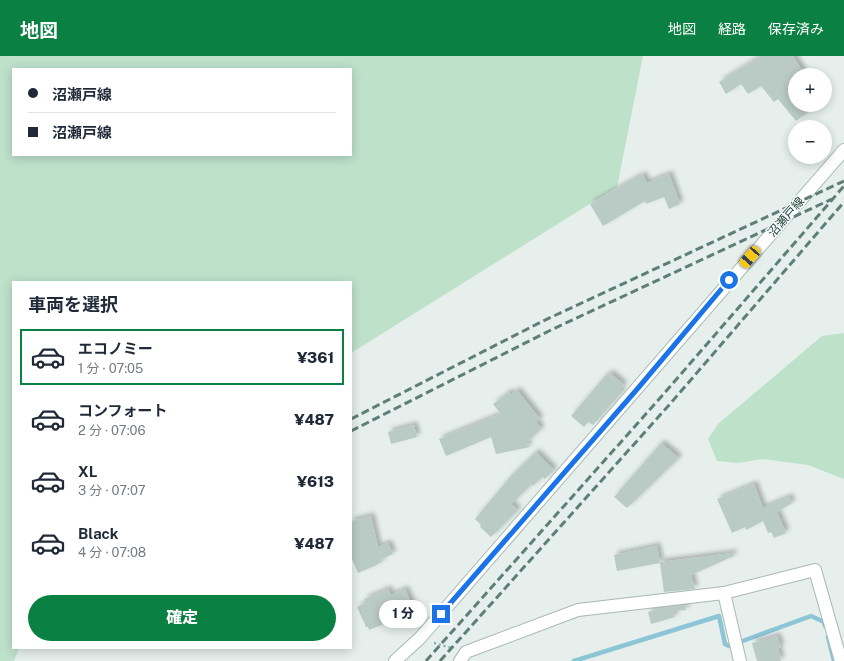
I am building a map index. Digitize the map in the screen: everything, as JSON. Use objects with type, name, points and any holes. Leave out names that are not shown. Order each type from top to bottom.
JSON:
[{"type":"main road","name":"沼瀬戸線","points":[[395,661],[420,638],[844,150]]},
{"type":"main road","points":[[463,657],[578,610],[724,593],[815,570],[841,661]]},
{"type":"main road","points":[[724,593],[740,661]]},
{"type":"path","points":[[420,638],[463,657]]},
{"type":"green space","points":[[0,56],[643,56],[617,187],[352,352],[352,281],[12,281],[12,649],[19,649],[14,661],[0,661]]},
{"type":"green space","points":[[844,333],[844,479],[808,465],[763,459],[738,463],[717,461],[708,439],[718,424],[822,336]]},
{"type":"building","points":[[761,56],[793,56],[801,68],[788,68],[788,111],[778,99],[774,102],[761,86],[748,94],[741,84],[726,94],[719,82]]},
{"type":"building","points":[[789,112],[808,112],[797,120],[795,120]]},
{"type":"building","points":[[669,174],[680,204],[669,209],[664,197],[646,204],[645,201],[603,226],[590,204],[643,175],[647,183]]},
{"type":"building","points":[[610,373],[624,385],[620,390],[622,392],[593,425],[588,422],[584,427],[571,416],[606,375],[607,376]]},
{"type":"building","points":[[517,390],[540,419],[536,422],[541,429],[526,443],[530,447],[496,454],[491,437],[446,456],[439,439],[501,414],[493,404],[509,392],[511,395]]},
{"type":"building","points":[[414,425],[417,437],[391,444],[388,432]]},
{"type":"building","points":[[661,443],[679,458],[627,508],[614,497]]},
{"type":"building","points":[[536,452],[554,470],[545,479],[542,477],[533,486],[532,484],[511,504],[518,510],[491,537],[480,527],[481,525],[475,519],[511,476]]},
{"type":"building","points":[[754,484],[763,508],[789,497],[792,503],[777,512],[786,533],[774,538],[771,532],[768,533],[763,521],[746,530],[745,527],[732,533],[717,499]]},
{"type":"building","points":[[371,516],[378,547],[388,543],[393,554],[381,559],[382,562],[377,565],[358,573],[352,559],[352,521]]},
{"type":"building","points":[[657,546],[660,562],[733,553],[734,556],[691,575],[695,589],[664,592],[660,563],[617,571],[614,555]]},
{"type":"building","points":[[388,589],[391,595],[405,589],[415,611],[369,630],[368,627],[366,627],[357,607],[366,603],[364,599]]},
{"type":"building","points":[[685,605],[686,610],[673,611],[675,617],[651,624],[648,612],[666,607]]},
{"type":"building","points":[[777,636],[781,647],[778,648],[781,661],[757,661],[752,643]]},
{"type":"waterway","points":[[574,661],[719,616],[725,644],[729,646]]},
{"type":"waterway","points":[[740,642],[811,616],[824,622],[825,626]]},
{"type":"waterway","points":[[828,637],[834,661]]},
{"type":"railway","points":[[352,418],[543,321],[844,181]]},
{"type":"railway","points":[[426,661],[661,397],[844,186]]},
{"type":"railway","points":[[352,430],[553,329],[832,199]]},
{"type":"railway","points":[[440,661],[670,404],[844,202]]},
{"type":"route","points":[[441,614],[639,387],[729,280]]}]
